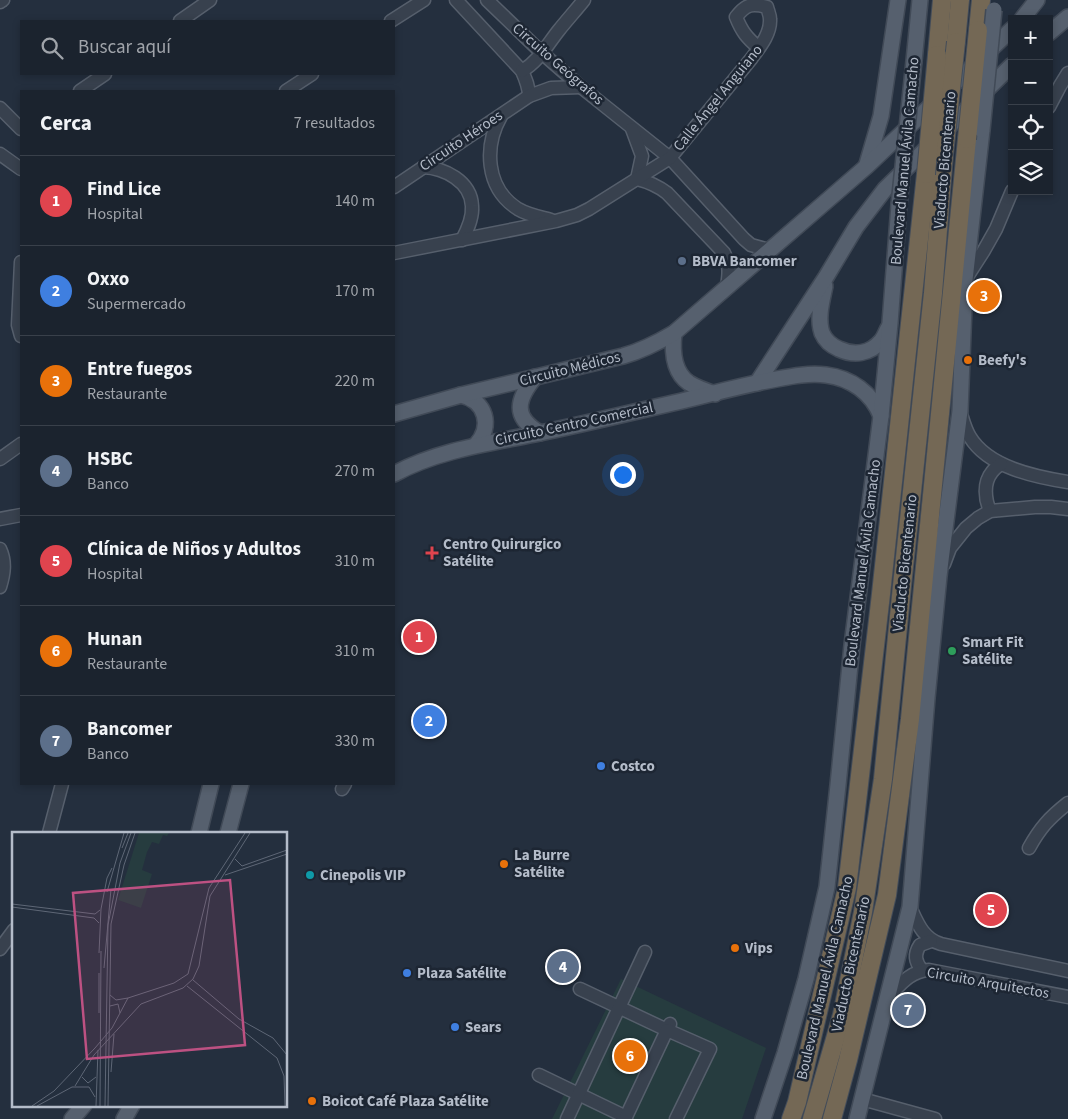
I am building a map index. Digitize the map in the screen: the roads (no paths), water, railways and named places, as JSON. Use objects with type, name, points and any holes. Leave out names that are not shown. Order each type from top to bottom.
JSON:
[{"type":"highway","name":"Boulevard Manuel Ávila Camacho","points":[[791,1119],[847,888],[926,174],[942,0]]},
{"type":"highway","name":"Viaducto Bicentenario","points":[[812,1119],[842,1015],[863,912],[883,779],[933,293],[944,154],[960,0]]},
{"type":"highway","points":[[832,1119],[887,895],[910,719],[974,135],[978,30],[990,3]]},
{"type":"main road","points":[[867,166],[881,116],[898,0]]},
{"type":"main road","name":"Boulevard Manuel Ávila Camacho","points":[[763,1119],[785,1053],[806,979],[827,888],[852,645],[881,416],[899,205],[920,0]]},
{"type":"main road","points":[[1025,15],[1037,0]]},
{"type":"main road","points":[[857,1119],[910,907],[939,576],[960,412],[965,280],[974,135],[990,3]]},
{"type":"main road","points":[[1053,30],[1068,17]]},
{"type":"main road","name":"Circuito Médicos","points":[[395,414],[461,395],[632,354],[674,333],[867,166],[1008,33]]},
{"type":"main road","points":[[757,383],[856,227],[885,189],[1008,69]]},
{"type":"main road","points":[[826,277],[820,306],[821,321],[822,334],[831,346],[845,352],[859,354],[870,350],[882,340],[890,323]]},
{"type":"main road","points":[[674,333],[674,360],[682,376],[689,383],[715,394]]},
{"type":"main road","name":"Circuito Centro Comercial","points":[[395,473],[439,456],[476,445],[540,433],[757,383],[800,375],[826,375],[851,382],[863,390],[874,402],[881,416]]},
{"type":"main road","points":[[535,377],[526,388],[520,404],[524,418],[529,425],[540,433]]},
{"type":"main road","points":[[461,395],[478,403],[484,415],[485,428],[483,435],[476,445]]},
{"type":"main road","points":[[199,832],[211,785]]},
{"type":"main road","points":[[228,832],[241,785]]},
{"type":"main road","points":[[72,1119],[83,1106]]},
{"type":"main road","points":[[124,1119],[131,1106]]},
{"type":"street","points":[[181,20],[210,0]]},
{"type":"street","points":[[393,20],[424,0]]},
{"type":"street","points":[[456,0],[522,71],[529,89],[528,96]]},
{"type":"street","name":"Circuito Geógrafos","points":[[487,0],[542,53],[581,87],[670,158],[744,239],[751,245],[770,250]]},
{"type":"street","points":[[522,71],[533,64],[558,30],[584,0]]},
{"type":"street","name":"Calle Ángel Anguiano","points":[[670,158],[759,48],[766,36],[770,21],[768,7],[756,4],[744,7],[736,17],[742,31],[759,48]]},
{"type":"street","points":[[1050,105],[1068,73]]},
{"type":"street","points":[[81,90],[104,75]]},
{"type":"street","points":[[288,90],[310,75]]},
{"type":"street","name":"Circuito Héroes","points":[[395,186],[528,96],[551,88],[581,87]]},
{"type":"street","points":[[0,108],[19,124]]},
{"type":"street","points":[[502,114],[495,128],[490,151],[494,181],[505,197],[518,209],[535,216],[556,221]]},
{"type":"street","points":[[631,127],[642,156],[637,179]]},
{"type":"street","points":[[0,154],[20,168]]},
{"type":"street","points":[[395,253],[556,221],[577,215],[670,158]]},
{"type":"street","points":[[423,167],[447,173],[460,182],[469,194],[472,216],[462,240]]},
{"type":"street","points":[[637,179],[651,183],[668,194],[724,253],[730,272],[727,286]]},
{"type":"street","points":[[965,280],[996,229],[1010,195]]},
{"type":"street","points":[[20,283],[18,325],[20,332]]},
{"type":"street","points":[[960,412],[968,435],[977,447],[988,456],[1001,464],[1019,471],[1068,482]]},
{"type":"street","points":[[0,459],[20,445]]},
{"type":"street","points":[[990,511],[985,495],[986,487],[992,472],[1001,464]]},
{"type":"street","points":[[939,576],[950,548],[966,528],[990,511],[1035,507],[1068,509]]},
{"type":"street","points":[[0,519],[20,515]]},
{"type":"street","points":[[0,549],[4,556],[0,587]]},
{"type":"street","points":[[49,832],[62,785]]},
{"type":"street","points":[[1029,848],[1039,831],[1052,816],[1068,804],[1068,791]]},
{"type":"street","points":[[910,907],[918,925],[931,941],[1068,971]]},
{"type":"street","points":[[0,950],[12,933]]},
{"type":"street","points":[[922,970],[917,962],[916,953],[920,945],[931,941]]},
{"type":"street","points":[[567,1119],[646,952]]},
{"type":"street","name":"Circuito Arquitectos","points":[[887,998],[912,974],[922,970],[1068,998]]},
{"type":"street","points":[[580,989],[620,1008],[713,1045],[676,1119]]},
{"type":"street","points":[[540,1075],[626,1118],[669,1026]]},
{"type":"street","points":[[862,1099],[935,1119]]},
{"type":"place","name":"BBVA Bancomer","points":[[682,261]]},
{"type":"place","name":"Entre fuegos","points":[[984,296]]},
{"type":"place","name":"Beefy's","points":[[968,360]]},
{"type":"place","name":"Centro Quirurgico Satélite","points":[[432,553]]},
{"type":"place","name":"Find Lice","points":[[419,637]]},
{"type":"place","name":"Smart Fit Satélite","points":[[952,651]]},
{"type":"place","name":"Oxxo","points":[[429,721]]},
{"type":"place","name":"Costco","points":[[601,766]]},
{"type":"place","name":"La Burre Satélite","points":[[504,864]]},
{"type":"place","name":"Cinepolis VIP","points":[[310,875]]},
{"type":"place","name":"Clínica de Niños y Adultos","points":[[991,910]]},
{"type":"place","name":"Vips","points":[[735,948]]},
{"type":"place","name":"HSBC","points":[[563,967]]},
{"type":"place","name":"Plaza Satélite","points":[[407,973]]},
{"type":"place","name":"Bancomer","points":[[908,1010]]},
{"type":"place","name":"Sears","points":[[455,1027]]},
{"type":"place","name":"Hunan","points":[[630,1056]]},
{"type":"place","name":"Boicot Café Plaza Satélite","points":[[312,1101]]}]
